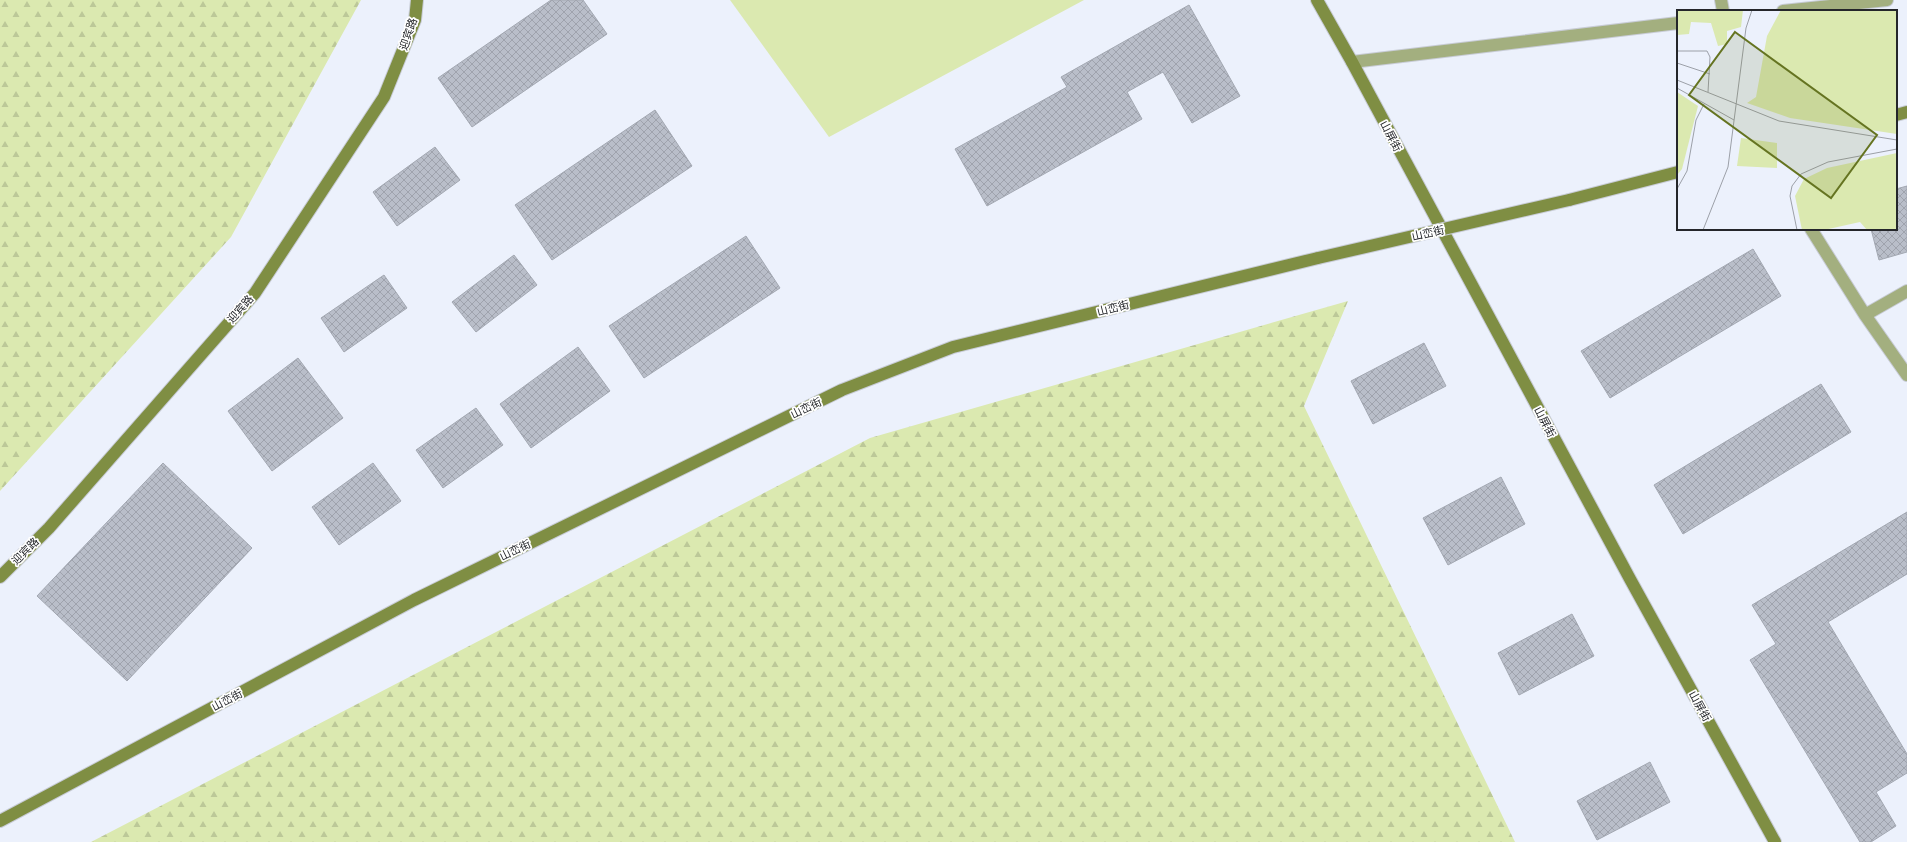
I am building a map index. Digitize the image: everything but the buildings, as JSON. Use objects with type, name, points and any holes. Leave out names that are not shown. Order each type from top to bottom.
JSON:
[{"type":"main road","name":"迎宾路","points":[[0,577],[49,528],[255,293],[384,97],[415,20],[417,0]]},
{"type":"main road","name":"山屏街","points":[[1317,0],[1352,62],[1630,578],[1775,842]]},
{"type":"main road","points":[[1897,115],[1907,112]]},
{"type":"main road","name":"山峦街","points":[[0,821],[414,600],[842,390],[953,347],[1318,258],[1569,200],[1677,172]]},
{"type":"street","points":[[1721,0],[1723,10]]},
{"type":"street","points":[[1792,10],[1887,0]]},
{"type":"street","points":[[1352,62],[1677,23]]},
{"type":"street","points":[[1812,230],[1865,315],[1907,375]]},
{"type":"street","points":[[1865,315],[1907,291]]},
{"type":"green space","points":[[0,0],[361,0],[231,237],[0,491]]},
{"type":"green space","points":[[730,0],[1084,0],[829,137]]},
{"type":"green space","points":[[1348,301],[1304,406],[1515,842],[91,842],[870,438]]}]
